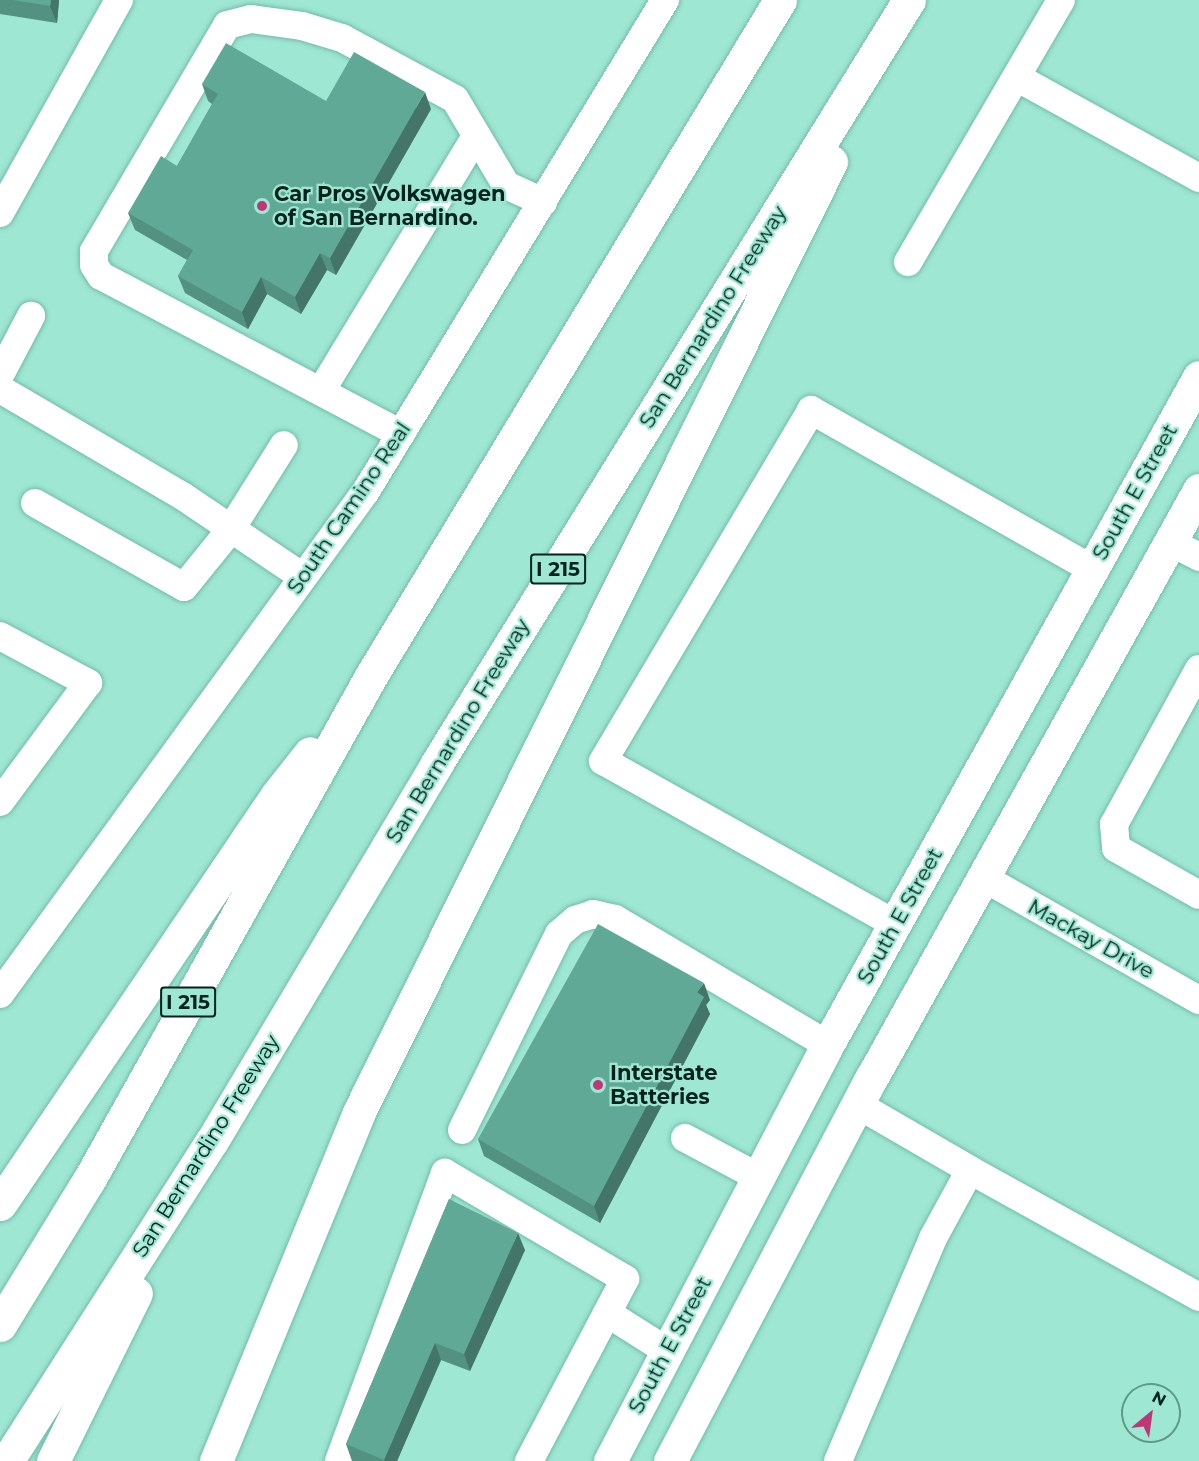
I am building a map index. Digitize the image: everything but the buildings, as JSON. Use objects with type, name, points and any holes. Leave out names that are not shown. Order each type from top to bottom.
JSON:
[{"type":"main road","name":"I 215","points":[[0,1325],[89,1180],[371,676],[780,0]]},
{"type":"main road","points":[[216,1461],[359,1112],[910,0]]},
{"type":"main road","name":"San Bernardino Freeway","points":[[7,1461],[212,1141],[437,763],[910,0]]},
{"type":"main road","name":"South E Street","points":[[610,1461],[828,1045],[1199,377]]},
{"type":"main road","points":[[670,1461],[858,1105],[1199,490]]},
{"type":"main road","points":[[0,1204],[277,795],[371,676]]},
{"type":"main road","points":[[53,1461],[212,1141]]},
{"type":"street","points":[[0,213],[119,0]]},
{"type":"street","name":"South Camino Real","points":[[0,994],[366,491],[665,0]]},
{"type":"street","points":[[908,261],[1018,78],[1061,0]]},
{"type":"street","points":[[401,434],[101,276],[94,265],[94,252],[227,25],[251,19],[302,27],[342,38],[455,99],[506,185],[543,202]]},
{"type":"street","points":[[1018,78],[1199,178]]},
{"type":"street","points":[[321,391],[476,135]]},
{"type":"street","points":[[0,375],[31,316]]},
{"type":"street","points":[[0,389],[231,529],[303,577]]},
{"type":"street","points":[[895,924],[603,761],[811,410],[1092,569]]},
{"type":"street","points":[[35,503],[184,587],[231,529],[284,445]]},
{"type":"street","points":[[1170,542],[1199,557]]},
{"type":"street","points":[[0,636],[88,683],[2,803],[0,802]]},
{"type":"street","points":[[1199,669],[1114,824],[1116,848],[1199,895]]},
{"type":"street","name":"Mackay Drive","points":[[984,878],[1199,1000]]},
{"type":"street","points":[[462,1130],[559,934],[575,920],[593,914],[615,919],[828,1045]]},
{"type":"street","points":[[858,1105],[1199,1297]]},
{"type":"street","points":[[685,1138],[758,1177]]},
{"type":"street","points":[[838,1461],[933,1238],[970,1170]]},
{"type":"street","points":[[339,1461],[446,1173],[625,1279],[529,1461]]},
{"type":"street","points":[[607,1313],[668,1351]]},
{"type":"place","name":"Car Pros Volkswagen of San Bernardino.","points":[[262,206]]},
{"type":"place","name":"Interstate Batteries","points":[[598,1085]]}]
